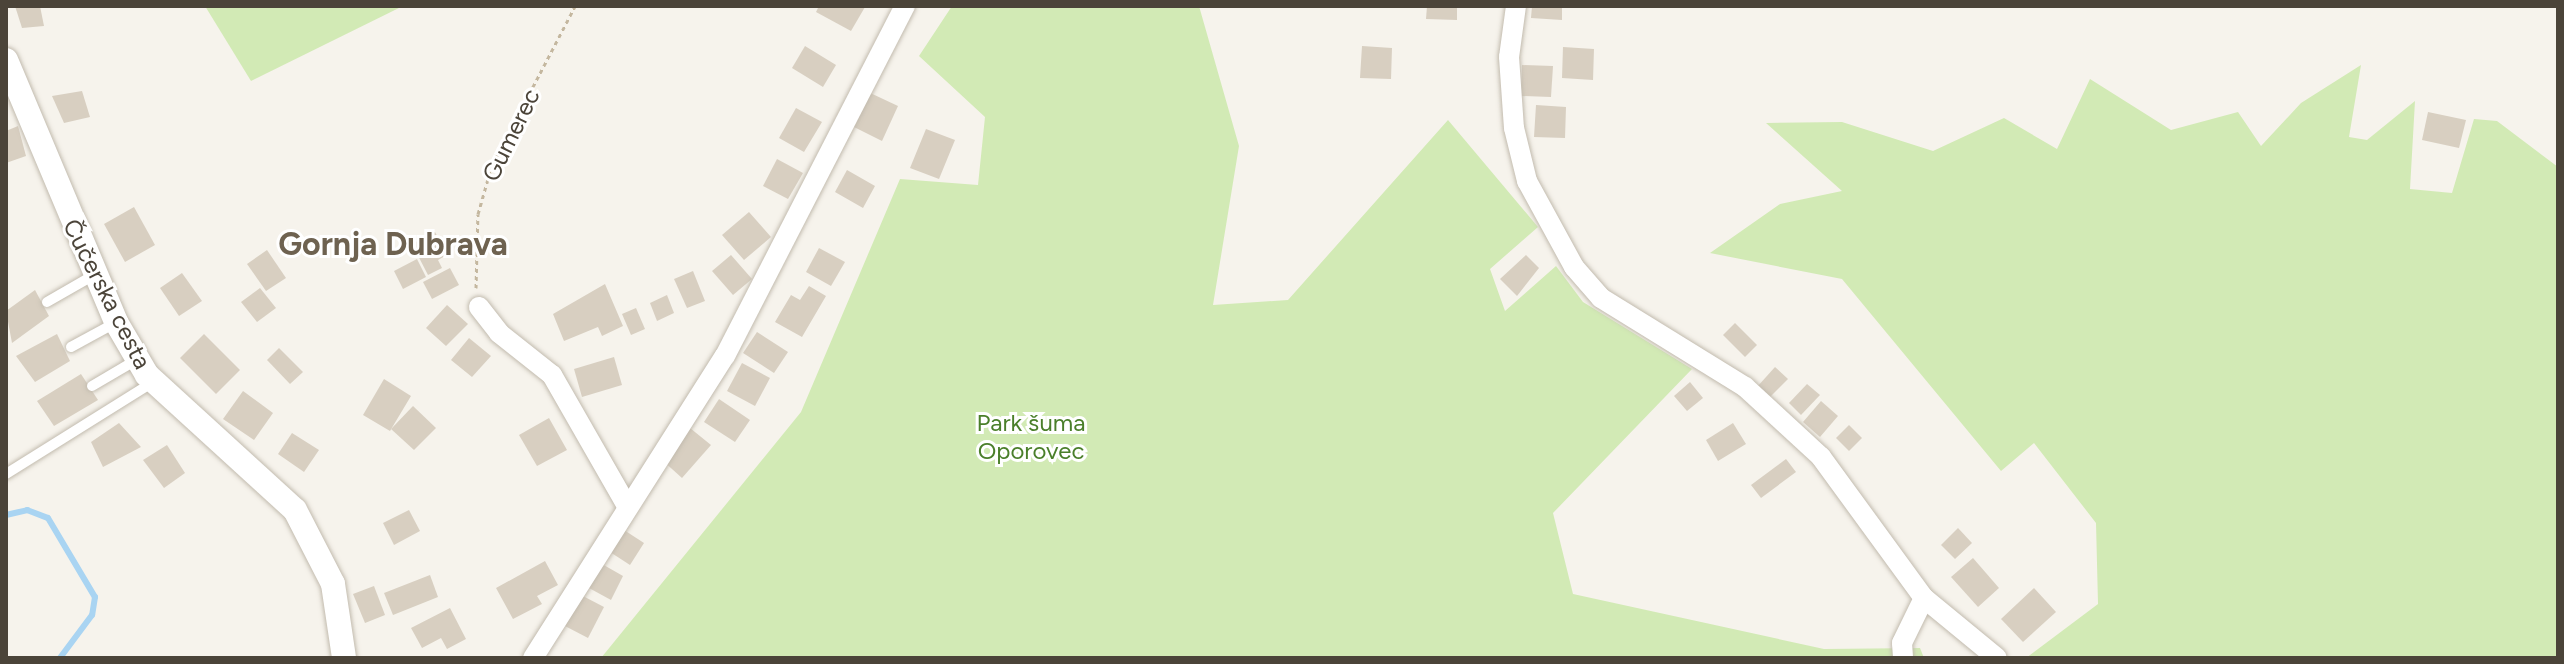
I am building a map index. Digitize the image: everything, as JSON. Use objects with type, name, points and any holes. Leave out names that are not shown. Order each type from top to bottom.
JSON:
[{"type":"street","points":[[533,658],[770,278],[861,83],[905,6]]},
{"type":"street","points":[[1516,6],[1509,57],[1514,128],[1527,181],[1574,267],[1601,298],[1745,387],[1821,457],[1924,598],[1997,658]]},
{"type":"street","name":"Čučerska cesta","points":[[6,60],[116,322],[154,382],[295,510],[333,584],[344,658]]},
{"type":"street","points":[[479,307],[499,333],[552,375],[627,506]]},
{"type":"street","points":[[1903,658],[1902,643],[1924,598]]},
{"type":"lane","points":[[47,302],[94,275]]},
{"type":"lane","points":[[71,347],[116,322]]},
{"type":"lane","points":[[92,386],[138,359]]},
{"type":"lane","points":[[6,474],[154,382]]},
{"type":"path","name":"Gumerec","points":[[479,307],[472,261],[492,165],[575,6]]},
{"type":"green space","points":[[205,6],[403,6],[251,81]]},
{"type":"green space","name":"Park šuma Oporovec","points":[[952,6],[1199,6],[1239,146],[1213,305],[1288,300],[1448,120],[1538,227],[1490,269],[1505,311],[1556,266],[1583,302],[1692,369],[1553,513],[1573,594],[1824,649],[1920,648],[1924,658],[601,658],[801,412],[900,179],[978,185],[985,117],[919,56]]},
{"type":"green space","points":[[2361,65],[2349,137],[2367,140],[2415,101],[2410,189],[2452,193],[2474,119],[2497,121],[2558,167],[2558,658],[2026,658],[2098,604],[2096,523],[2034,443],[2001,471],[1842,279],[1710,253],[1780,204],[1842,191],[1766,123],[1842,122],[1933,151],[2004,118],[2057,149],[2090,79],[2171,130],[2238,112],[2261,146],[2301,103]]},
{"type":"building","points":[[15,6],[40,6],[44,26],[22,28]]},
{"type":"building","points":[[819,6],[865,7],[851,31],[816,12]]},
{"type":"building","points":[[1427,6],[1457,6],[1457,20],[1426,19]]},
{"type":"building","points":[[1532,6],[1562,6],[1562,20],[1531,18]]},
{"type":"building","points":[[805,46],[836,65],[823,87],[792,68]]},
{"type":"building","points":[[1362,46],[1392,48],[1391,79],[1360,78]]},
{"type":"building","points":[[1563,47],[1594,49],[1593,80],[1562,78]]},
{"type":"building","points":[[1522,65],[1553,66],[1551,97],[1521,96]]},
{"type":"building","points":[[82,91],[90,117],[64,123],[52,96]]},
{"type":"building","points":[[866,91],[898,106],[882,141],[850,125]]},
{"type":"building","points":[[1536,105],[1566,107],[1565,138],[1534,137]]},
{"type":"building","points":[[796,108],[822,122],[804,152],[779,138]]},
{"type":"building","points":[[2428,112],[2466,120],[2459,148],[2422,140]]},
{"type":"building","points":[[18,126],[26,156],[6,163],[6,131]]},
{"type":"building","points":[[926,129],[955,140],[939,179],[910,168]]},
{"type":"building","points":[[777,159],[803,173],[788,199],[763,186]]},
{"type":"building","points":[[847,170],[875,186],[863,208],[835,192]]},
{"type":"building","points":[[134,207],[155,245],[125,262],[104,224]]},
{"type":"building","points":[[749,212],[771,237],[744,260],[722,235]]},
{"type":"building","points":[[435,232],[447,255],[438,260],[442,268],[428,275],[412,244]]},
{"type":"building","points":[[819,248],[845,262],[831,286],[806,272]]},
{"type":"building","points":[[267,250],[286,278],[266,291],[247,264]]},
{"type":"building","points":[[731,255],[752,279],[733,295],[712,271]]},
{"type":"building","points":[[1526,255],[1539,268],[1517,296],[1500,279]]},
{"type":"building","points":[[417,259],[426,277],[403,289],[394,271]]},
{"type":"building","points":[[450,268],[459,285],[432,299],[423,282]]},
{"type":"building","points":[[693,271],[705,301],[687,308],[674,279]]},
{"type":"building","points":[[182,273],[202,301],[179,316],[160,288]]},
{"type":"building","points":[[605,284],[623,326],[602,336],[598,327],[564,341],[553,314]]},
{"type":"building","points":[[809,286],[826,296],[802,337],[775,322],[791,295],[800,300]]},
{"type":"building","points":[[260,288],[276,308],[257,322],[241,302]]},
{"type":"building","points":[[35,290],[49,316],[12,343],[6,311]]},
{"type":"building","points":[[667,295],[674,313],[657,321],[650,303]]},
{"type":"building","points":[[447,305],[468,324],[446,346],[426,328]]},
{"type":"building","points":[[636,308],[645,329],[631,335],[622,314]]},
{"type":"building","points":[[1735,323],[1757,345],[1745,357],[1723,335]]},
{"type":"building","points":[[757,332],[788,352],[774,373],[743,353]]},
{"type":"building","points":[[57,334],[70,361],[35,382],[16,356]]},
{"type":"building","points":[[204,334],[240,370],[216,394],[180,358]]},
{"type":"building","points":[[469,338],[491,356],[472,377],[451,360]]},
{"type":"building","points":[[279,348],[303,372],[290,384],[267,360]]},
{"type":"building","points":[[614,357],[622,385],[582,397],[574,369]]},
{"type":"building","points":[[742,363],[770,378],[755,406],[727,391]]},
{"type":"building","points":[[1775,367],[1788,379],[1769,398],[1757,387]]},
{"type":"building","points":[[81,374],[98,400],[54,426],[37,401]]},
{"type":"building","points":[[384,379],[411,396],[390,431],[363,415]]},
{"type":"building","points":[[1690,382],[1703,398],[1687,411],[1674,396]]},
{"type":"building","points":[[1807,384],[1820,395],[1801,415],[1789,403]]},
{"type":"building","points":[[243,391],[273,413],[254,440],[223,419]]},
{"type":"building","points":[[719,399],[750,420],[735,442],[704,422]]},
{"type":"building","points":[[1821,401],[1838,416],[1820,437],[1803,422]]},
{"type":"building","points":[[413,406],[436,428],[414,450],[391,429]]},
{"type":"building","points":[[549,418],[567,450],[537,466],[519,435]]},
{"type":"building","points":[[119,423],[141,447],[103,467],[91,442]]},
{"type":"building","points":[[1733,423],[1746,444],[1718,461],[1706,440]]},
{"type":"building","points":[[1849,425],[1862,438],[1849,451],[1836,438]]},
{"type":"building","points":[[690,428],[711,445],[682,478],[662,460]]},
{"type":"building","points":[[292,433],[319,450],[304,472],[278,454]]},
{"type":"building","points":[[167,445],[185,473],[164,488],[143,460]]},
{"type":"building","points":[[1786,459],[1796,472],[1761,498],[1751,485]]},
{"type":"building","points":[[409,510],[420,531],[394,545],[383,523]]},
{"type":"building","points":[[1958,528],[1972,543],[1955,559],[1941,545]]},
{"type":"building","points":[[624,530],[644,543],[630,565],[610,552]]},
{"type":"building","points":[[1973,558],[1999,588],[1978,607],[1951,577]]},
{"type":"building","points":[[545,561],[558,585],[537,596],[542,604],[513,619],[496,588]]},
{"type":"building","points":[[602,564],[623,576],[611,600],[589,588]]},
{"type":"building","points":[[430,575],[438,597],[393,615],[384,593]]},
{"type":"building","points":[[374,586],[385,615],[365,623],[353,594]]},
{"type":"building","points":[[2034,588],[2056,612],[2023,642],[2001,619]]},
{"type":"building","points":[[581,595],[604,607],[588,638],[565,626]]},
{"type":"building","points":[[450,608],[466,639],[447,649],[441,638],[422,648],[411,628]]},
{"type":"waterway","points":[[6,515],[27,510],[48,518],[95,597],[92,615],[60,658]]},
{"type":"district","name":"Gornja Dubrava","points":[[393,244]]}]
